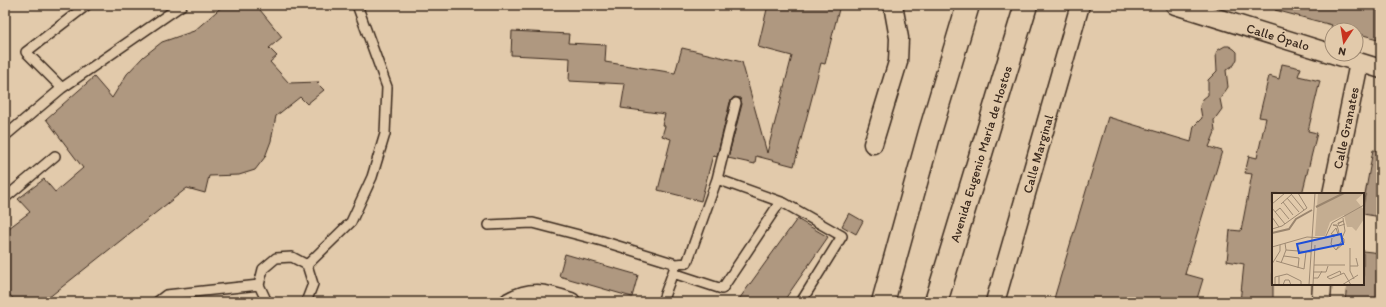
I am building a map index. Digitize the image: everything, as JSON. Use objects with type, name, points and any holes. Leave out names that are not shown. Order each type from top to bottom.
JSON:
[{"type":"highway","points":[[952,5],[958,37]]},
{"type":"highway","points":[[883,302],[968,5]]},
{"type":"highway","name":"Avenida Eugenio María de Hostos","points":[[936,302],[1026,5]]},
{"type":"street","points":[[872,144],[898,62],[899,38],[893,5]]},
{"type":"street","name":"Calle Marginal","points":[[995,302],[1080,5]]},
{"type":"street","name":"Calle Ópalo","points":[[1175,5],[1381,69]]},
{"type":"street","name":"Calle Granates","points":[[1332,193],[1359,63]]},
{"type":"street","points":[[1321,302],[1322,285]]},
{"type":"street","points":[[508,302],[528,294],[537,294],[550,295],[571,302]]},
{"type":"lane","points":[[62,88],[26,52],[87,5]]},
{"type":"lane","points":[[5,136],[62,88],[182,5]]},
{"type":"lane","points":[[307,265],[351,222],[372,177],[385,134],[387,87],[357,5]]},
{"type":"lane","points":[[662,302],[675,269],[687,263],[717,179],[736,103]]},
{"type":"lane","points":[[5,198],[55,156]]},
{"type":"lane","points":[[717,179],[780,202],[842,236],[801,302]]},
{"type":"lane","points":[[488,225],[533,223],[602,241],[722,289],[780,202]]},
{"type":"lane","points":[[267,302],[259,285],[263,269],[276,258],[292,257],[307,265],[313,284],[306,302]]},
{"type":"lane","points":[[156,302],[166,295],[259,285]]},
{"type":"building","points":[[224,5],[256,5],[282,37],[269,48],[277,56],[270,62],[289,83],[319,82],[317,83],[324,90],[307,104],[300,97],[276,116],[271,141],[265,157],[255,170],[239,175],[209,176],[205,193],[187,188],[43,302],[16,302],[5,289],[5,231],[30,212],[18,199],[44,179],[55,192],[83,168],[46,119],[94,77],[112,98],[127,74],[143,57],[162,42],[194,31]]},
{"type":"building","points":[[768,5],[840,5],[825,64],[821,63],[794,166],[756,156],[755,164],[728,158],[742,104],[740,98],[734,97],[730,102],[717,156],[713,155],[701,201],[658,190],[671,139],[662,136],[665,126],[662,125],[665,114],[621,108],[625,84],[569,81],[570,58],[511,55],[512,31],[569,34],[568,43],[606,45],[605,62],[675,73],[682,48],[742,62],[767,153],[792,56],[758,47]]},
{"type":"building","points":[[1276,5],[1381,5],[1381,40],[1364,35],[1364,22],[1324,23],[1275,10]]},
{"type":"building","points":[[1225,46],[1229,46],[1237,52],[1237,59],[1234,65],[1226,70],[1228,87],[1220,99],[1222,109],[1214,120],[1215,132],[1209,147],[1222,151],[1185,274],[1203,279],[1196,302],[1053,302],[1108,117],[1191,142],[1194,126],[1202,118],[1200,106],[1203,99],[1208,95],[1208,80],[1217,71],[1216,53]]},
{"type":"building","points":[[1282,64],[1301,68],[1298,76],[1320,81],[1308,131],[1317,133],[1302,193],[1272,193],[1273,302],[1240,302],[1244,264],[1227,261],[1230,230],[1241,231],[1252,174],[1245,173],[1249,156],[1257,158],[1266,118],[1259,117],[1269,76],[1279,79]]},
{"type":"building","points":[[1373,150],[1381,151],[1381,217],[1364,214],[1364,200]]},
{"type":"building","points":[[849,213],[863,221],[856,234],[842,226]]},
{"type":"building","points":[[797,219],[828,237],[783,302],[737,302]]},
{"type":"building","points":[[1364,251],[1381,253],[1381,299],[1370,298],[1370,302],[1345,302],[1347,285],[1364,285]]},
{"type":"building","points":[[565,254],[638,275],[632,297],[559,276]]}]
